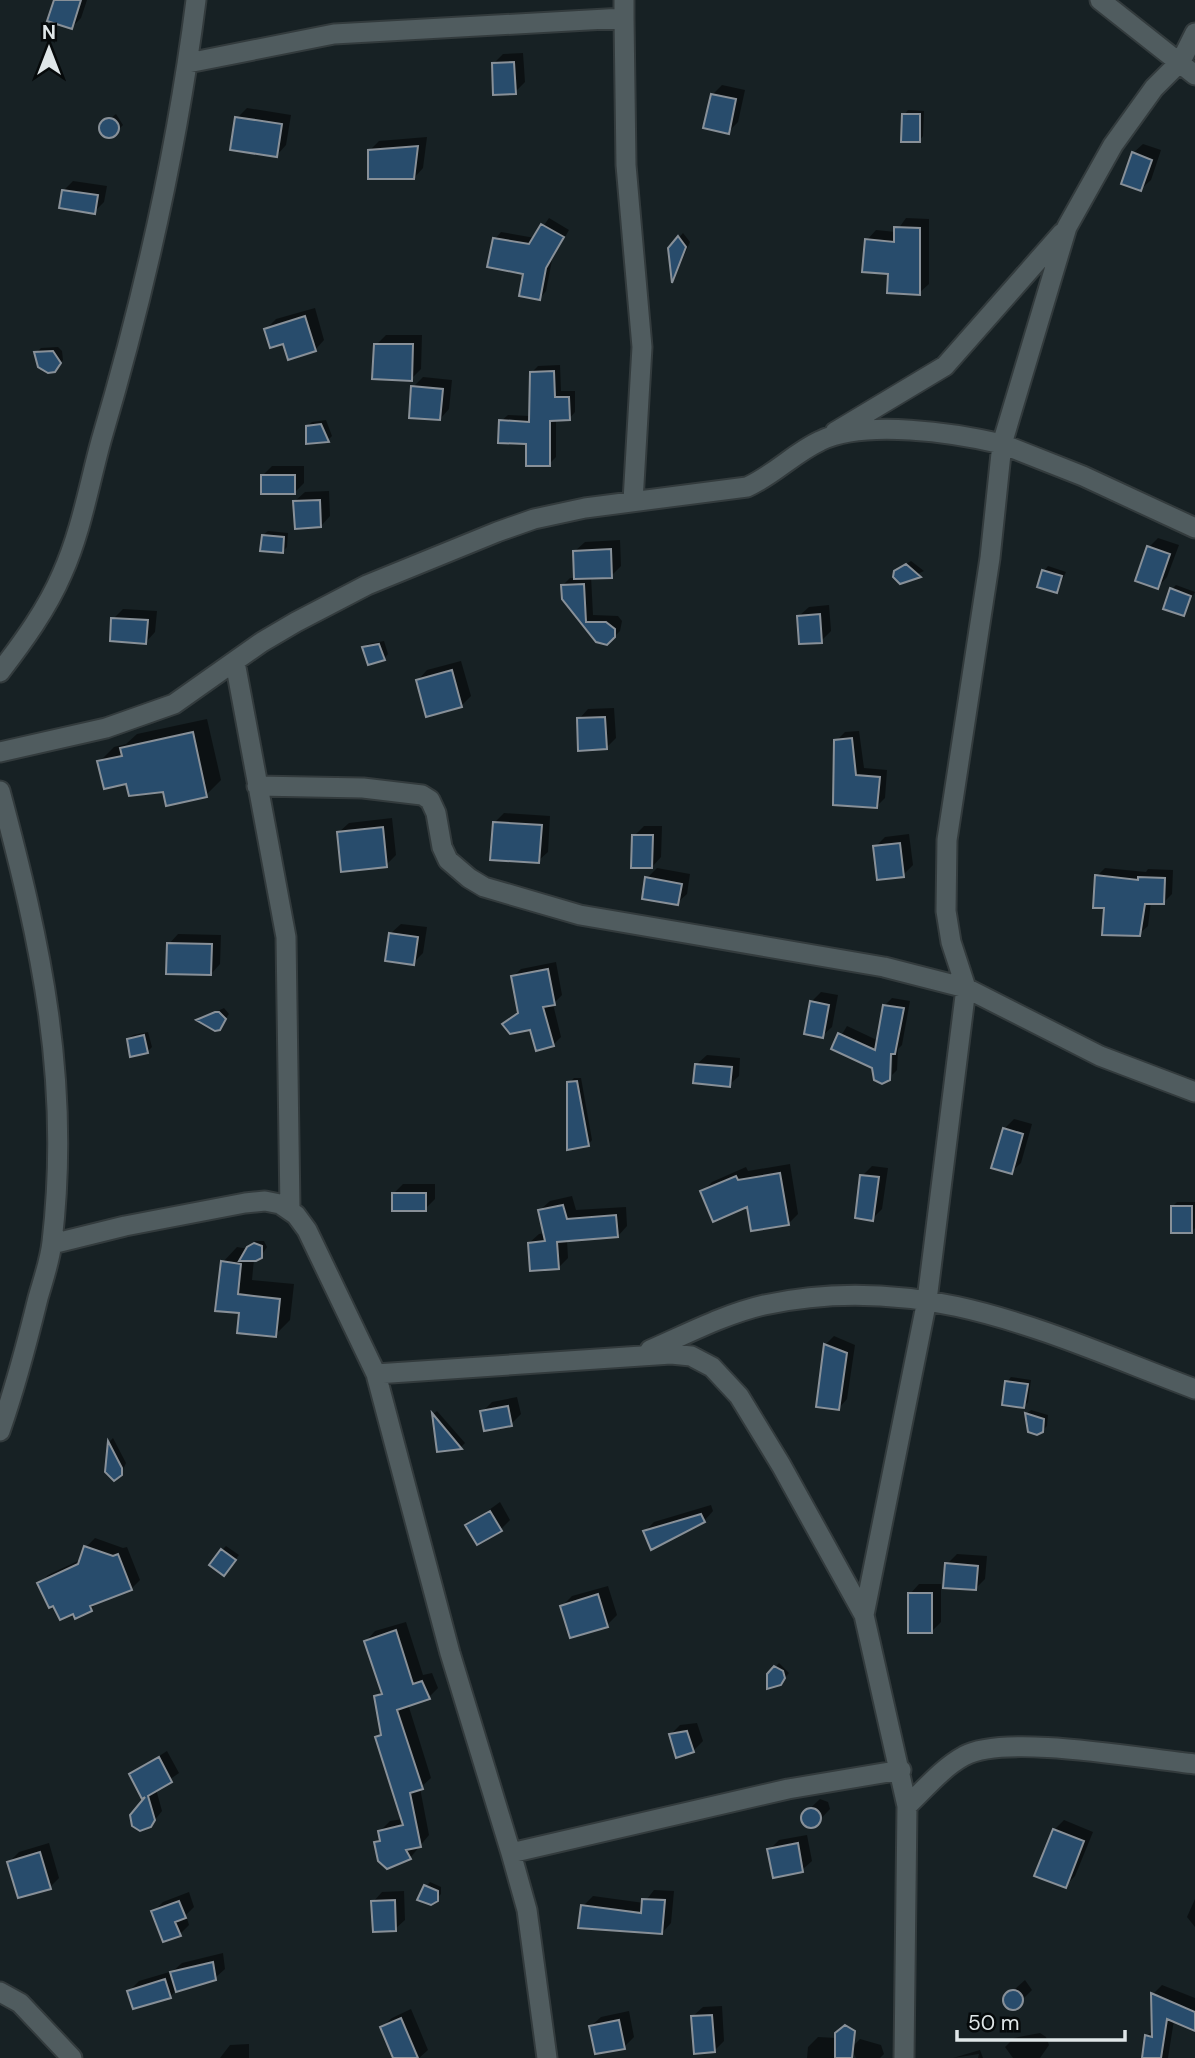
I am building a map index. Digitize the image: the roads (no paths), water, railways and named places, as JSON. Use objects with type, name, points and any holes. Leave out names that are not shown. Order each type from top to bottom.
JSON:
[{"type":"street","points":[[0,672],[36,621],[63,573],[81,514],[134,328],[188,63],[196,0]]},
{"type":"street","points":[[1100,0],[1181,61],[1195,75]]},
{"type":"street","points":[[188,63],[334,34],[624,9],[626,165],[642,347],[633,501]]},
{"type":"street","points":[[0,752],[142,718],[194,693],[234,662],[306,616],[451,549],[534,519],[633,501],[747,487],[766,479],[822,440],[945,366],[1067,227],[1113,145],[1137,110],[1181,61],[1195,33]]},
{"type":"street","points":[[863,1615],[927,1300],[966,988],[951,942],[946,911],[947,840],[990,558],[1002,444],[1067,227]]},
{"type":"street","points":[[822,440],[849,433],[904,431],[962,435],[1002,444],[1083,476],[1195,528]]},
{"type":"street","points":[[234,662],[286,937],[290,1209]]},
{"type":"street","points":[[257,786],[410,791],[430,800],[447,860],[469,878],[507,895],[580,915],[884,967],[966,988],[1100,1056],[1195,1092]]},
{"type":"street","points":[[0,791],[38,937],[53,1037],[57,1138],[52,1244],[0,1431]]},
{"type":"street","points":[[52,1244],[125,1226],[265,1200],[290,1209],[307,1230],[376,1374],[450,1653],[527,1910],[547,2058]]},
{"type":"street","points":[[636,1356],[728,1316],[797,1299],[848,1294],[927,1300],[980,1310],[1195,1389]]},
{"type":"street","points":[[376,1374],[636,1356],[691,1356],[712,1367],[739,1396],[782,1465],[863,1615],[901,1770],[907,1806],[904,2058]]},
{"type":"street","points":[[907,1806],[945,1769],[981,1749],[1042,1747],[1195,1764]]},
{"type":"street","points":[[511,1853],[788,1789],[901,1770]]},
{"type":"street","points":[[0,1992],[20,2003],[72,2058]]}]
